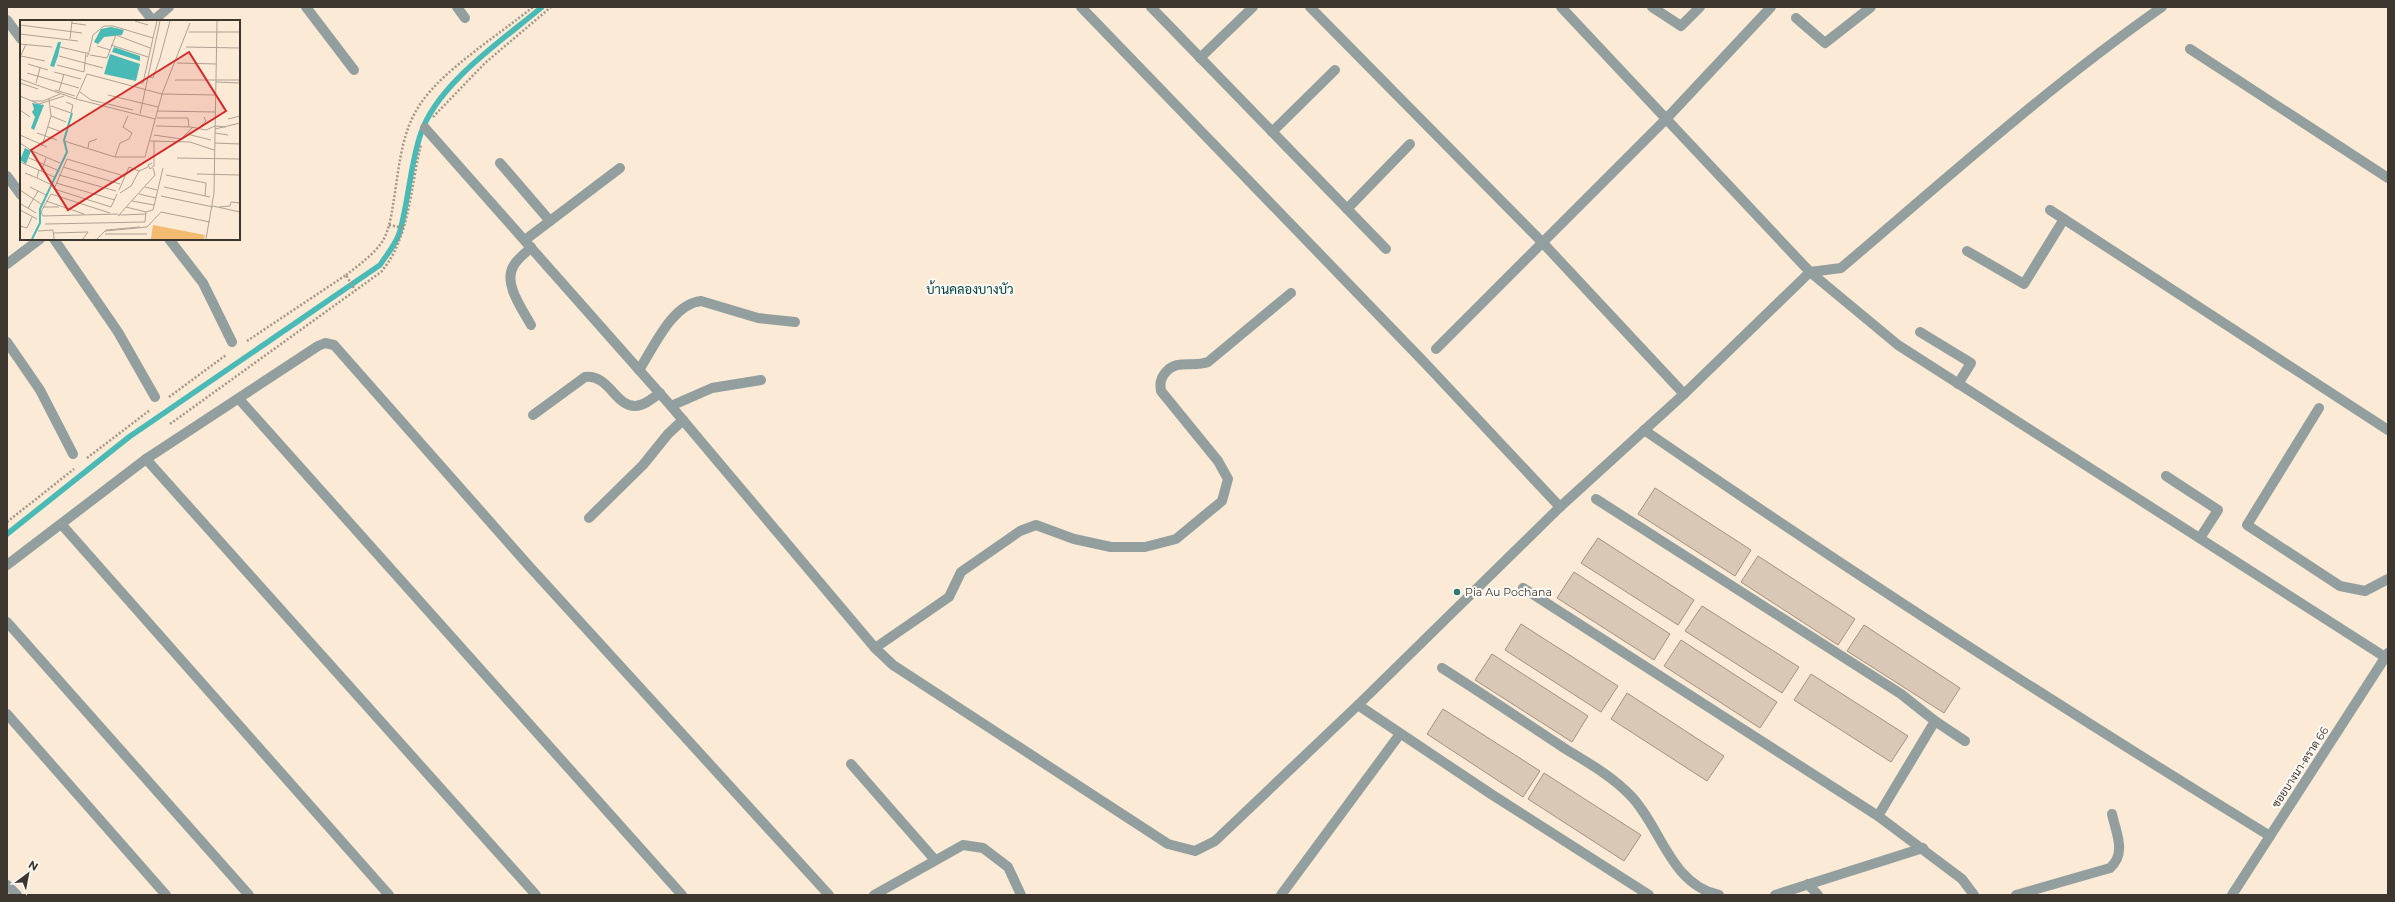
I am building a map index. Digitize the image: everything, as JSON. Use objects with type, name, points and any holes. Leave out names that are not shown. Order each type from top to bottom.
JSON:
[{"type":"street","points":[[142,7],[152,20]]},
{"type":"street","points":[[154,20],[169,7]]},
{"type":"street","points":[[306,7],[354,70]]},
{"type":"street","points":[[457,7],[465,18]]},
{"type":"street","points":[[1081,7],[1424,362],[1560,507]]},
{"type":"street","points":[[1151,7],[1386,249]]},
{"type":"street","points":[[1200,58],[1253,7]]},
{"type":"street","points":[[1310,7],[1542,242],[1684,394]]},
{"type":"street","points":[[1561,7],[1810,272],[1898,345],[2200,538],[2387,655]]},
{"type":"street","points":[[1652,7],[1681,26],[1700,7]]},
{"type":"street","points":[[1436,349],[1666,119],[1771,7]]},
{"type":"street","points":[[1796,18],[1825,43],[1871,7]]},
{"type":"street","points":[[425,128],[660,393],[875,648],[893,665],[1168,844],[1195,851],[1215,841],[1358,706],[1560,507],[1684,394],[1810,272],[1841,268],[2031,107],[2120,37],[2162,7]]},
{"type":"street","points":[[7,20],[20,38]]},
{"type":"street","points":[[2190,49],[2388,178]]},
{"type":"street","points":[[1272,132],[1335,70]]},
{"type":"street","points":[[1347,209],[1410,144]]},
{"type":"street","points":[[500,163],[550,221]]},
{"type":"street","points":[[531,325],[514,294],[510,276],[513,265],[528,244],[550,221],[620,168]]},
{"type":"street","points":[[7,176],[20,194]]},
{"type":"street","points":[[2050,210],[2388,430]]},
{"type":"street","points":[[1968,251],[2024,284],[2064,219]]},
{"type":"street","points":[[7,264],[39,240]]},
{"type":"street","points":[[55,240],[118,332],[155,397]]},
{"type":"street","points":[[170,240],[203,283],[236,344]]},
{"type":"street","points":[[875,648],[937,607],[950,596],[960,572],[1020,531],[1036,524],[1074,538],[1111,546],[1145,547],[1176,539],[1222,500],[1228,479],[1218,461],[1160,391],[1162,377],[1172,365],[1181,363],[1200,365],[1208,362],[1291,293]]},
{"type":"street","points":[[639,370],[673,317],[683,307],[692,302],[701,301],[758,318],[794,322]]},
{"type":"street","points":[[1920,332],[1971,363],[1958,384]]},
{"type":"street","points":[[7,342],[40,390],[73,454]]},
{"type":"street","points":[[7,565],[62,525],[146,459],[318,346],[325,343],[334,345],[529,566],[828,895]]},
{"type":"street","points":[[533,415],[585,377],[593,376],[601,379],[627,403],[634,406],[644,403],[660,393]]},
{"type":"street","points":[[671,406],[712,388],[761,380]]},
{"type":"street","points":[[239,399],[682,895]]},
{"type":"street","points":[[2319,408],[2247,525],[2340,586],[2365,591],[2388,579]]},
{"type":"street","points":[[589,518],[643,465],[668,434],[683,420]]},
{"type":"street","points":[[1644,430],[1806,542],[2156,766],[2270,836]]},
{"type":"street","points":[[146,459],[536,895]]},
{"type":"street","points":[[2166,476],[2218,510],[2200,538]]},
{"type":"street","points":[[1596,499],[1900,694],[1935,721],[1965,741]]},
{"type":"street","points":[[62,525],[389,895]]},
{"type":"street","points":[[1523,588],[1878,816],[1923,848],[1962,879],[1974,895]]},
{"type":"street","points":[[7,622],[248,895]]},
{"type":"street","name":"ซอยบางนา-ตราด 66","points":[[2232,895],[2387,655]]},
{"type":"street","points":[[1442,668],[1611,778],[1643,809],[1667,855],[1683,874],[1696,884],[1719,895]]},
{"type":"street","points":[[1358,706],[1491,794],[1649,895]]},
{"type":"street","points":[[7,714],[166,895]]},
{"type":"street","points":[[1878,816],[1935,721]]},
{"type":"street","points":[[1281,895],[1400,734]]},
{"type":"street","points":[[851,764],[936,860]]},
{"type":"street","points":[[2016,895],[2110,868],[2117,862],[2120,852],[2112,814]]},
{"type":"street","points":[[874,895],[963,845],[983,848],[1008,867],[1021,895]]},
{"type":"street","points":[[1775,895],[1923,848]]},
{"type":"street","points":[[1808,884],[1818,895]]},
{"type":"street","points":[[7,885],[17,895]]},
{"type":"path","points":[[167,426],[381,272],[397,250],[404,228],[413,176],[425,128],[435,113],[460,86],[550,7]]},
{"type":"path","points":[[389,225],[404,228]]},
{"type":"path","points":[[236,344],[346,275],[355,290]]},
{"type":"path","points":[[166,399],[227,355]]},
{"type":"path","points":[[82,462],[154,407]]},
{"type":"path","points":[[7,522],[76,467]]},
{"type":"building","points":[[1655,488],[1751,550],[1735,576],[1638,514]]},
{"type":"building","points":[[1598,538],[1694,600],[1678,625],[1581,563]]},
{"type":"building","points":[[1758,556],[1855,619],[1838,645],[1741,582]]},
{"type":"building","points":[[1574,572],[1670,634],[1654,660],[1557,598]]},
{"type":"building","points":[[1702,606],[1799,667],[1782,693],[1685,631]]},
{"type":"building","points":[[1521,624],[1618,686],[1601,712],[1505,650]]},
{"type":"building","points":[[1864,625],[1960,688],[1944,713],[1847,651]]},
{"type":"building","points":[[1681,640],[1777,702],[1760,728],[1664,666]]},
{"type":"building","points":[[1492,654],[1588,716],[1572,742],[1475,680]]},
{"type":"building","points":[[1811,674],[1908,736],[1891,762],[1794,700]]},
{"type":"building","points":[[1627,693],[1724,756],[1707,781],[1611,719]]},
{"type":"building","points":[[1443,709],[1540,771],[1523,797],[1427,734]]},
{"type":"building","points":[[1544,773],[1641,835],[1624,861],[1528,799]]},
{"type":"waterway","points":[[7,534],[129,437],[380,265],[399,235],[417,145],[429,115],[456,80],[491,48],[542,7]]},
{"type":"place","name":"Pia Au Pochana","points":[[1457,592]]},
{"type":"district","name":"บ้านคลองบางบัว","points":[[970,289]]}]
